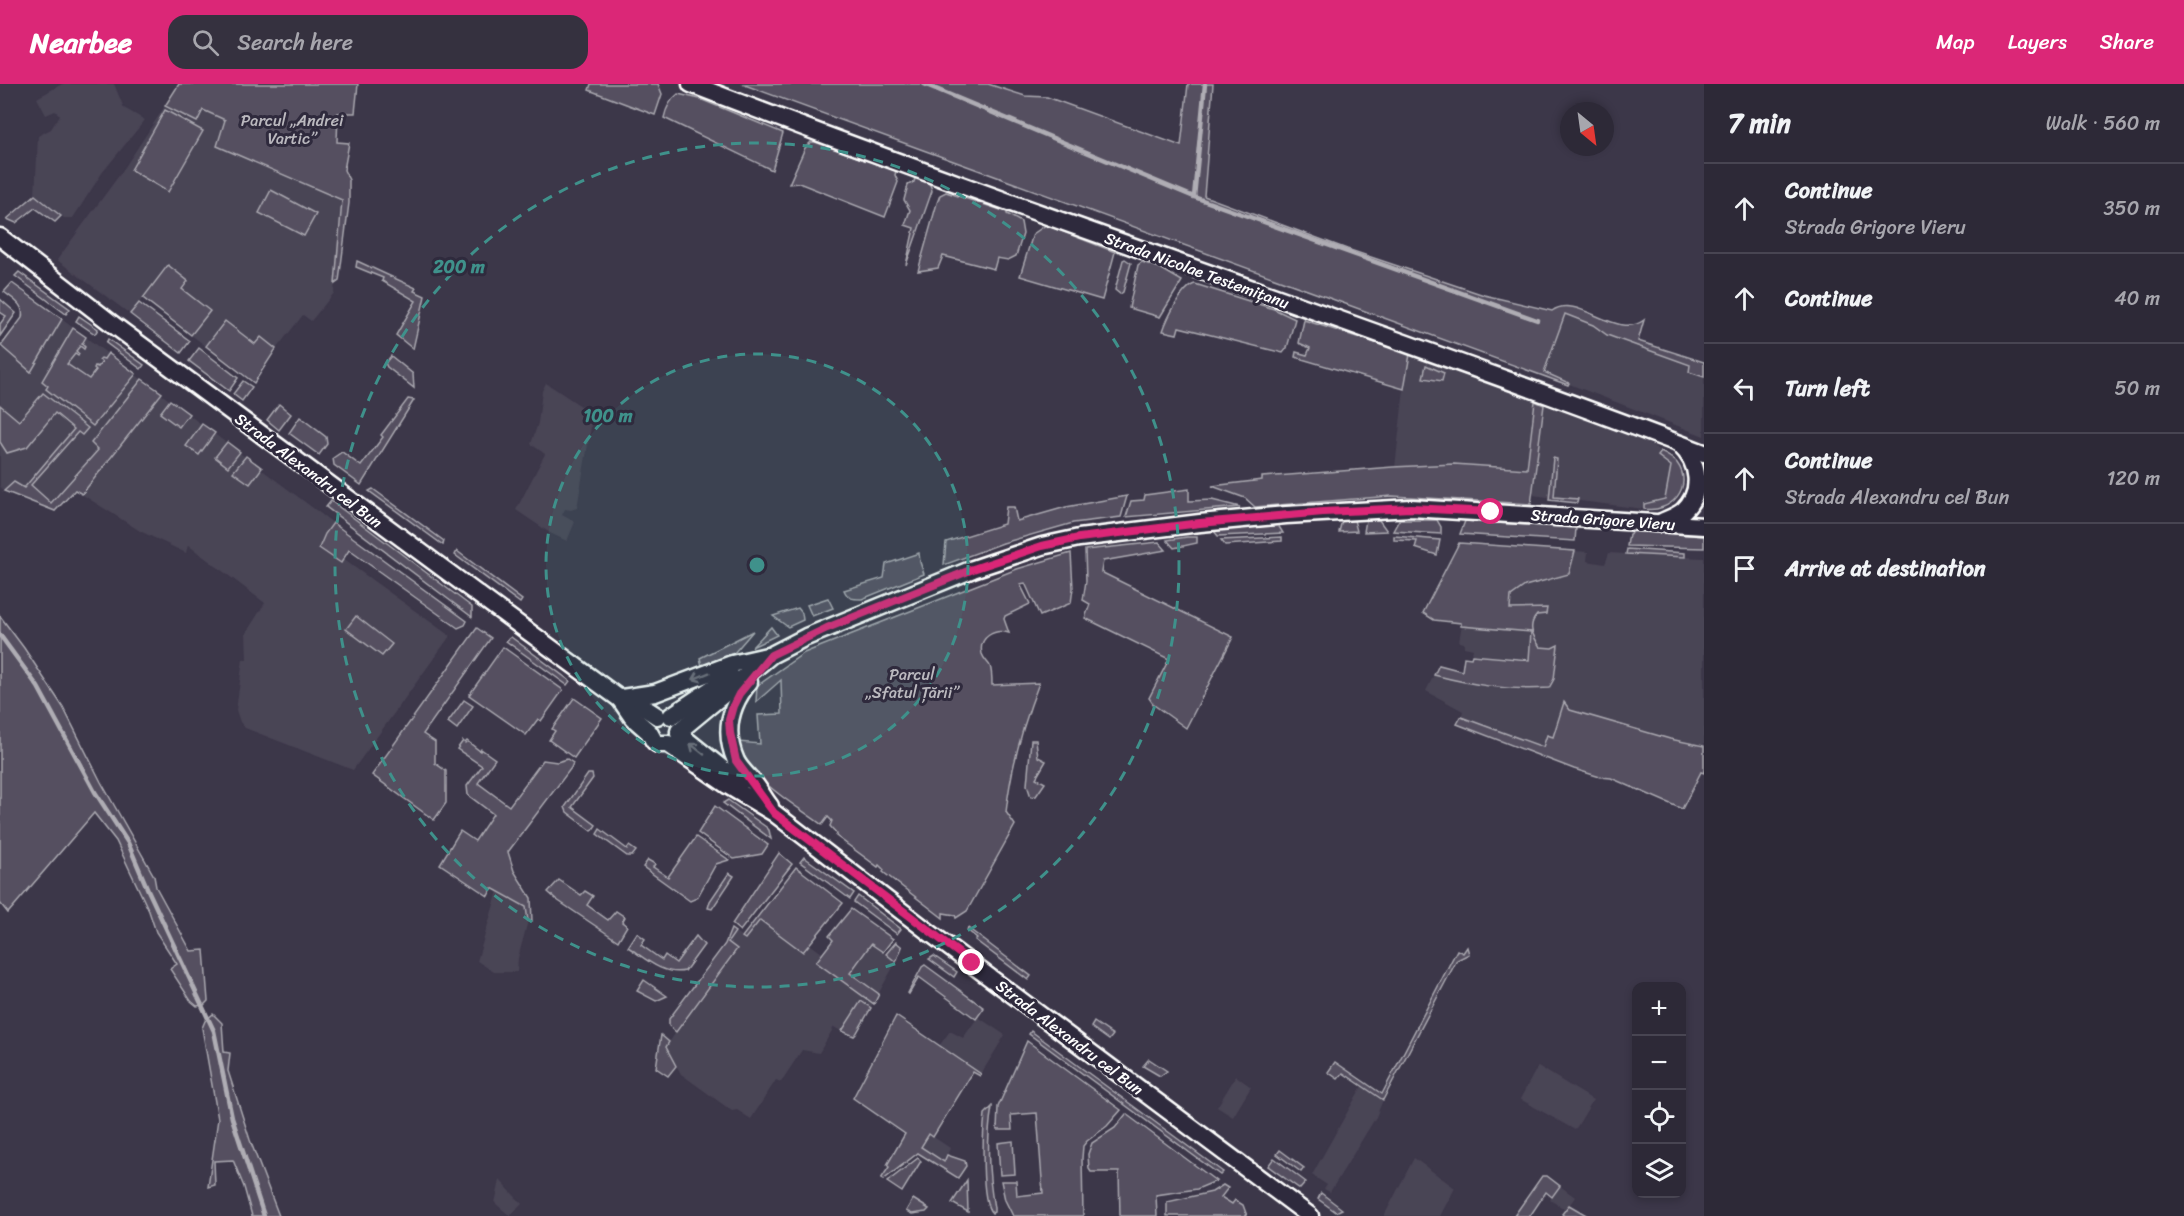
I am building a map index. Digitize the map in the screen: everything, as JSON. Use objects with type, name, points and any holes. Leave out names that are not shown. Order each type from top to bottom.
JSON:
[{"type":"main road","name":"Strada Nicolae Testemițanu","points":[[691,84],[806,128],[1458,362],[1704,453]]},
{"type":"main road","name":"Strada Alexandru cel Bun","points":[[0,237],[115,326],[620,699],[643,707],[671,728],[727,786],[774,813],[921,926],[1310,1216]]},
{"type":"main road","points":[[1660,523],[1682,512],[1692,500],[1697,485],[1696,469],[1690,455],[1679,444]]},
{"type":"main road","name":"Strada Grigore Vieru","points":[[764,657],[827,628],[973,569],[1042,546],[1086,537],[1286,515],[1411,508],[1704,526]]},
{"type":"main road","points":[[620,699],[655,693],[732,664],[764,657]]},
{"type":"main road","points":[[671,728],[764,657]]},
{"type":"main road","points":[[764,657],[739,694],[729,720],[736,761],[774,813]]},
{"type":"main road","name":"Strada Alexandru cel Bun","points":[[620,699],[633,718],[649,732],[658,744],[671,728]]},
{"type":"shaded area","points":[[62,84],[114,84],[124,108],[145,120],[102,173],[73,218],[64,218],[35,195],[38,136],[51,129],[60,115],[55,111],[46,115],[37,98]]},
{"type":"shaded area","points":[[165,106],[196,122],[203,110],[226,120],[217,146],[342,200],[334,293],[311,321],[303,315],[276,349],[254,383],[143,298],[130,314],[57,260],[123,170]]},
{"type":"shaded area","points":[[36,300],[333,523],[325,534],[319,549],[340,563],[343,559],[450,636],[353,770],[245,728],[240,722],[236,710],[243,659],[247,659],[246,633],[265,603],[188,545],[186,553],[140,531],[75,490],[55,511],[4,491],[0,486],[0,352]]},
{"type":"shaded area","points":[[1564,314],[1593,325],[1607,335],[1690,366],[1689,372],[1704,377],[1704,436],[1543,374]]},
{"type":"shaded area","points":[[1410,354],[1535,401],[1527,469],[1454,464],[1395,467]]},
{"type":"shaded area","points":[[546,383],[587,410],[591,427],[577,508],[565,509],[562,515],[575,522],[567,541],[550,533],[516,510],[545,454],[531,444],[538,423],[542,391]]},
{"type":"shaded area","points":[[1544,405],[1644,440],[1661,452],[1658,456],[1671,466],[1665,499],[1644,504],[1644,509],[1532,495]]},
{"type":"shaded area","points":[[1459,543],[1588,552],[1587,561],[1605,564],[1609,553],[1704,558],[1704,746],[1670,739],[1543,747],[1461,717],[1463,711],[1426,691],[1439,665],[1462,671],[1464,657],[1471,658],[1473,649],[1464,647],[1464,643],[1459,642],[1462,623],[1434,620],[1423,613]]},
{"type":"shaded area","points":[[498,891],[527,907],[528,921],[518,958],[517,972],[494,972],[477,961]]},
{"type":"shaded area","points":[[765,912],[850,973],[871,943],[896,962],[856,1034],[854,1036],[846,1034],[834,1027],[819,1053],[802,1050],[781,1082],[776,1080],[751,1119],[737,1110],[732,1111],[681,1074],[666,1047],[676,1032],[669,1026],[669,1019],[725,944],[731,929],[745,939]]},
{"type":"shaded area","points":[[978,1017],[1005,1035],[981,1074],[939,1046],[950,1031],[963,1038]]},
{"type":"shaded area","points":[[1538,1066],[1593,1100],[1575,1130],[1520,1099]]},
{"type":"shaded area","points":[[1236,1076],[1251,1087],[1233,1117],[1217,1107]]},
{"type":"shaded area","points":[[1362,1086],[1383,1100],[1376,1117],[1330,1192],[1324,1189],[1327,1185],[1312,1175]]},
{"type":"shaded area","points":[[929,1134],[950,1148],[944,1163],[921,1147]]},
{"type":"shaded area","points":[[1414,1158],[1455,1188],[1440,1216],[1384,1216]]},
{"type":"shaded area","points":[[500,1180],[522,1204],[510,1216],[495,1203]]},
{"type":"shaded area","points":[[1560,1186],[1575,1197],[1566,1210],[1550,1200]]},
{"type":"green space","name":"Parcul „Andrei Vartic”","points":[[179,84],[358,84],[355,113],[338,113],[337,142],[349,143],[344,170],[349,180],[349,203],[339,281],[335,284],[342,200],[217,146],[225,120],[203,110],[197,122],[165,106]]},
{"type":"green space","points":[[591,84],[658,84],[662,94],[655,115],[589,90]]},
{"type":"green space","points":[[742,84],[988,84],[1025,96],[1047,97],[1181,146],[1188,84],[1213,84],[1204,196],[1347,249],[1484,295],[1552,311],[1562,307],[1573,307],[1621,325],[1633,325],[1644,320],[1638,341],[1704,362],[1704,377],[1689,372],[1690,365],[1607,335],[1593,325],[1565,314],[1544,372],[1569,383],[1568,385]]},
{"type":"green space","points":[[678,94],[700,99],[783,133],[772,170],[664,118],[669,104]]},
{"type":"green space","points":[[165,110],[203,131],[168,192],[131,170]]},
{"type":"green space","points":[[811,142],[896,171],[898,182],[885,217],[799,183],[789,184],[805,148]]},
{"type":"green space","points":[[915,178],[929,183],[932,191],[906,265],[914,228],[905,225],[910,210],[904,200],[908,185],[914,182]]},
{"type":"green space","points":[[271,190],[316,214],[304,236],[259,213]]},
{"type":"green space","points":[[946,192],[1007,212],[1021,222],[1023,234],[1016,256],[1008,260],[997,258],[994,269],[943,256],[938,268],[918,271],[937,203],[940,195]]},
{"type":"green space","points":[[35,195],[61,216],[55,222],[35,208],[16,223],[7,219]]},
{"type":"green space","points":[[1046,225],[1115,252],[1102,300],[1020,276],[1033,234]]},
{"type":"green space","points":[[1125,259],[1131,263],[1123,292],[1120,294],[1115,290]]},
{"type":"green space","points":[[357,261],[416,288],[414,291],[425,296],[413,349],[396,335],[416,301],[382,281],[383,278],[356,267]]},
{"type":"green space","points":[[1142,262],[1160,268],[1182,281],[1160,317],[1129,308],[1138,265]]},
{"type":"green space","points":[[168,265],[188,281],[182,289],[210,311],[191,335],[143,298]]},
{"type":"green space","points":[[19,272],[70,309],[66,314],[15,276]]},
{"type":"green space","points":[[12,283],[62,319],[31,372],[1,346],[22,318],[20,306],[4,292]]},
{"type":"green space","points":[[1195,284],[1274,309],[1295,319],[1287,348],[1283,353],[1179,327],[1177,334],[1163,331],[1180,297]]},
{"type":"green space","points":[[0,299],[16,313],[0,336],[0,324],[6,316],[0,312]]},
{"type":"green space","points":[[139,303],[190,341],[181,353],[130,314]]},
{"type":"green space","points":[[79,316],[98,329],[95,334],[76,321]]},
{"type":"green space","points":[[1304,320],[1410,354],[1404,389],[1295,357],[1296,352],[1307,355],[1310,348],[1299,343]]},
{"type":"green space","points":[[225,321],[255,344],[261,337],[276,349],[254,383],[206,346]]},
{"type":"green space","points":[[73,328],[86,337],[82,344],[85,347],[84,349],[80,346],[76,351],[78,356],[75,354],[67,364],[89,379],[96,370],[95,366],[98,367],[102,362],[99,360],[104,359],[108,353],[136,374],[93,426],[46,389],[48,386],[42,381]]},
{"type":"green space","points":[[108,339],[144,365],[141,369],[106,343]]},
{"type":"green space","points":[[199,348],[238,378],[229,391],[189,361]]},
{"type":"green space","points":[[391,356],[413,374],[414,388],[387,367],[385,363]]},
{"type":"green space","points":[[1426,365],[1444,373],[1442,381],[1423,378]]},
{"type":"green space","points":[[142,379],[162,393],[82,494],[75,490],[55,511],[4,491],[14,482],[24,488],[74,429],[55,413],[27,447],[7,453],[0,442],[0,405],[19,421],[43,393],[88,428],[82,435],[78,432],[31,485],[51,503],[98,450],[91,443]]},
{"type":"green space","points":[[243,381],[252,387],[242,401],[233,394]]},
{"type":"green space","points":[[408,399],[414,400],[361,485],[334,465],[333,458],[342,452],[361,466]]},
{"type":"green space","points":[[170,400],[189,414],[179,427],[160,413]]},
{"type":"green space","points":[[1535,401],[1544,405],[1531,504],[1392,496],[1255,507],[1245,498],[1212,486],[1262,480],[1262,477],[1393,467],[1454,464],[1527,469]]},
{"type":"green space","points":[[279,404],[291,414],[279,430],[267,420]]},
{"type":"green space","points":[[300,417],[326,437],[327,444],[319,455],[289,433]]},
{"type":"green space","points":[[202,424],[215,433],[199,455],[186,446]]},
{"type":"green space","points":[[227,442],[240,452],[228,467],[215,457]]},
{"type":"green space","points":[[1661,452],[1677,463],[1682,472],[1681,489],[1671,503],[1654,509],[1644,509],[1644,504],[1665,499],[1671,466],[1658,456]]},
{"type":"green space","points":[[246,456],[262,468],[250,484],[233,472]]},
{"type":"green space","points":[[1553,458],[1557,459],[1554,497],[1578,499],[1577,503],[1549,500]]},
{"type":"green space","points":[[373,489],[444,541],[443,545],[369,491]]},
{"type":"green space","points":[[1189,489],[1189,501],[1212,500],[1240,507],[1126,517],[1131,501],[1144,500],[1145,495]]},
{"type":"green space","points":[[1127,496],[1121,517],[1073,523],[1003,543],[944,565],[946,542],[1004,524],[1006,507],[1014,507],[1017,521],[1066,507]]},
{"type":"green space","points":[[331,501],[472,607],[472,617],[326,507]]},
{"type":"green space","points":[[1342,520],[1354,520],[1357,531],[1339,532]]},
{"type":"green space","points":[[1366,520],[1379,520],[1387,531],[1364,532]]},
{"type":"green space","points":[[1399,520],[1437,520],[1441,527],[1441,534],[1393,531]]},
{"type":"green space","points":[[1465,521],[1576,528],[1575,541],[1460,534]]},
{"type":"green space","points":[[333,523],[467,621],[465,625],[458,628],[349,550],[341,563],[319,548]]},
{"type":"green space","points":[[1278,525],[1283,533],[1218,536],[1214,531]]},
{"type":"green space","points":[[1634,531],[1704,536],[1704,548],[1627,546],[1629,534]]},
{"type":"green space","points":[[1394,536],[1440,540],[1437,555],[1415,548],[1417,541],[1394,540]]},
{"type":"green space","points":[[1197,537],[1197,543],[1174,548],[1167,540]]},
{"type":"green space","points":[[1282,537],[1282,541],[1225,545],[1221,540]]},
{"type":"green space","points":[[1159,542],[1166,550],[1103,561],[1101,572],[1233,637],[1186,728],[1154,705],[1149,698],[1169,659],[1085,618],[1090,604],[1083,600],[1086,581],[1085,550]]},
{"type":"green space","points":[[1459,543],[1575,551],[1569,574],[1525,586],[1511,596],[1510,609],[1547,608],[1546,614],[1537,615],[1532,627],[1533,635],[1540,647],[1552,648],[1558,645],[1554,679],[1549,688],[1520,689],[1491,686],[1434,675],[1439,665],[1462,671],[1464,657],[1471,658],[1472,655],[1529,660],[1531,632],[1461,626],[1461,623],[1434,620],[1423,613]]},
{"type":"green space","points":[[1627,549],[1685,553],[1685,557],[1626,554]]},
{"type":"green space","points":[[457,551],[522,600],[520,603],[455,555]]},
{"type":"green space","points":[[919,553],[924,574],[862,599],[851,598],[844,590],[884,578],[886,564]]},
{"type":"green space","name":"Parcul „Sfatul Țării”","points":[[1071,553],[1073,588],[1071,603],[1040,616],[1025,583],[1020,584],[1030,604],[1005,616],[1009,633],[998,632],[989,635],[981,648],[990,666],[992,685],[1039,683],[1018,746],[1008,796],[1006,812],[1015,825],[967,911],[956,918],[955,915],[943,913],[943,918],[883,872],[884,870],[879,865],[878,867],[836,836],[837,834],[830,826],[832,821],[828,817],[822,825],[773,790],[752,768],[739,742],[760,744],[758,715],[782,714],[781,680],[756,702],[757,686],[804,653],[1017,569]]},
{"type":"green space","points":[[828,598],[833,608],[812,616],[807,605]]},
{"type":"green space","points":[[798,608],[803,620],[788,627],[773,616]]},
{"type":"green space","points":[[0,616],[63,707],[101,782],[154,876],[156,887],[191,951],[204,950],[208,1001],[204,1005],[197,1006],[191,1001],[170,969],[177,964],[156,932],[149,911],[116,841],[94,813],[8,913],[0,903]]},
{"type":"green space","points":[[356,616],[392,644],[382,656],[346,629]]},
{"type":"green space","points":[[771,627],[777,635],[752,647]]},
{"type":"green space","points":[[477,628],[491,638],[423,734],[435,742],[435,763],[446,771],[446,803],[434,820],[372,775]]},
{"type":"green space","points":[[753,631],[734,653],[702,666],[700,658]]},
{"type":"green space","points":[[511,637],[570,681],[567,685],[506,641]]},
{"type":"green space","points":[[503,647],[563,690],[541,721],[538,719],[526,735],[469,695]]},
{"type":"green space","points":[[574,698],[602,718],[574,758],[549,740],[555,731],[552,729]]},
{"type":"green space","points":[[464,700],[473,706],[457,729],[448,722]]},
{"type":"green space","points":[[1564,702],[1570,710],[1670,739],[1704,746],[1704,773],[1701,772],[1682,809],[1611,778],[1574,769],[1457,724],[1461,717],[1543,747],[1547,735],[1553,737]]},
{"type":"green space","points":[[1031,740],[1036,740],[1038,757],[1046,761],[1036,778],[1045,783],[1036,796],[1031,797],[1027,785]]},
{"type":"green space","points":[[463,741],[465,743],[467,741],[495,759],[478,783],[509,806],[543,760],[557,762],[567,759],[573,763],[508,852],[514,871],[531,898],[532,921],[528,921],[526,907],[492,888],[488,896],[440,864],[460,831],[475,841],[493,814],[468,795],[467,786],[482,766],[457,749]]},
{"type":"green space","points":[[588,774],[592,774],[593,778],[572,807],[596,825],[592,831],[567,812],[565,807]]},
{"type":"green space","points":[[728,800],[766,827],[771,839],[723,803]]},
{"type":"green space","points":[[715,806],[768,845],[762,854],[734,859],[698,833]]},
{"type":"green space","points":[[600,829],[627,849],[629,846],[636,851],[632,856],[627,856],[597,834]]},
{"type":"green space","points":[[696,837],[729,860],[716,864],[697,898],[690,901],[643,867],[648,860],[655,864],[653,867],[668,877]]},
{"type":"green space","points":[[779,853],[792,864],[740,931],[732,924]]},
{"type":"green space","points":[[804,857],[854,893],[850,899],[800,862]]},
{"type":"green space","points":[[796,867],[843,903],[803,952],[760,920],[745,939],[742,937]]},
{"type":"green space","points":[[729,873],[734,876],[712,909],[708,908],[710,901]]},
{"type":"green space","points":[[559,880],[581,895],[585,891],[593,896],[587,905],[608,920],[616,911],[625,917],[622,922],[627,926],[618,941],[548,892]]},
{"type":"green space","points":[[858,896],[901,929],[897,934],[854,902]]},
{"type":"green space","points":[[851,909],[893,939],[883,952],[871,944],[850,973],[879,994],[874,1004],[816,962],[833,940],[829,936]]},
{"type":"green space","points":[[968,928],[1031,976],[1028,980],[975,940],[977,938],[967,930]]},
{"type":"green space","points":[[731,929],[735,932],[728,942],[737,949],[676,1032],[669,1026],[669,1019],[725,944]]},
{"type":"green space","points":[[637,933],[645,939],[641,945],[662,960],[665,955],[676,963],[696,936],[704,945],[685,971],[669,971],[655,965],[628,947]]},
{"type":"green space","points":[[896,942],[902,947],[896,962],[886,954]]},
{"type":"green space","points":[[1467,947],[1469,954],[1457,960],[1383,1100],[1343,1073],[1338,1079],[1328,1072],[1335,1062],[1382,1094],[1457,950],[1463,953]]},
{"type":"green space","points":[[934,956],[957,972],[954,977],[929,959]]},
{"type":"green space","points":[[925,965],[984,1008],[976,1019],[919,977],[908,993]]},
{"type":"green space","points":[[644,980],[667,996],[656,1001],[637,991]]},
{"type":"green space","points":[[861,1001],[871,1008],[854,1036],[842,1031]]},
{"type":"green space","points":[[213,1014],[222,1023],[224,1052],[230,1053],[228,1071],[250,1140],[279,1216],[252,1216],[233,1160],[214,1161],[215,1185],[208,1187],[218,1119],[202,1028],[205,1021]]},
{"type":"green space","points":[[896,1016],[981,1074],[980,1076],[973,1072],[933,1137],[929,1134],[921,1147],[944,1162],[947,1155],[965,1161],[966,1166],[958,1178],[918,1153],[883,1180],[881,1179],[905,1134],[853,1098]]},
{"type":"green space","points":[[1094,1022],[1113,1035],[1109,1040],[1091,1027]]},
{"type":"green space","points":[[1031,1031],[1223,1172],[1220,1175],[1029,1034]]},
{"type":"green space","points":[[661,1035],[669,1042],[666,1047],[676,1066],[668,1076],[656,1068]]},
{"type":"green space","points":[[1027,1041],[1121,1110],[1107,1126],[1083,1146],[1083,1216],[1013,1216],[1005,1200],[1001,1181],[1016,1181],[1017,1196],[1043,1193],[1037,1113],[1011,1115],[1012,1130],[997,1130],[998,1107]]},
{"type":"green space","points":[[1149,1059],[1167,1071],[1160,1076],[1143,1066]]},
{"type":"green space","points":[[992,1107],[988,1145],[994,1208],[992,1213],[988,1207],[984,1182],[983,1150],[985,1114]]},
{"type":"green space","points":[[1126,1114],[1216,1181],[1197,1189],[1156,1195],[1157,1216],[1120,1216],[1119,1172],[1091,1172],[1088,1154],[1092,1143],[1115,1128]]},
{"type":"green space","points":[[1013,1141],[1015,1174],[1000,1175],[998,1143]]},
{"type":"green space","points":[[1280,1150],[1304,1168],[1301,1172],[1277,1154]]},
{"type":"green space","points":[[918,1158],[921,1161],[902,1192],[887,1182]]},
{"type":"green space","points":[[1274,1158],[1306,1182],[1300,1189],[1268,1166]]},
{"type":"green space","points":[[1542,1176],[1547,1176],[1560,1186],[1552,1197],[1546,1192],[1530,1216],[1514,1216]]},
{"type":"green space","points":[[967,1180],[968,1212],[952,1203]]},
{"type":"green space","points":[[1223,1185],[1228,1188],[1221,1197],[1232,1204],[1235,1200],[1243,1205],[1247,1216],[1167,1216],[1167,1202],[1212,1192]]},
{"type":"green space","points":[[1321,1193],[1342,1209],[1336,1212],[1318,1199]]},
{"type":"green space","points":[[913,1199],[929,1209],[926,1212],[912,1214],[906,1211]]},
{"type":"green space","points":[[1569,1205],[1588,1216],[1564,1216],[1562,1214]]},
{"type":"waterway","points":[[924,84],[1194,197],[1537,320]]},
{"type":"waterway","points":[[1194,197],[1205,84]]},
{"type":"waterway","points":[[0,635],[38,687],[95,792],[128,843],[214,1031],[232,1118],[264,1216]]},
{"type":"route","points":[[972,963],[774,813],[736,761],[732,749],[729,720],[733,706],[739,694],[771,655],[827,628],[973,569],[1042,546],[1079,538],[1200,523],[1323,512],[1411,508],[1491,512]]}]
